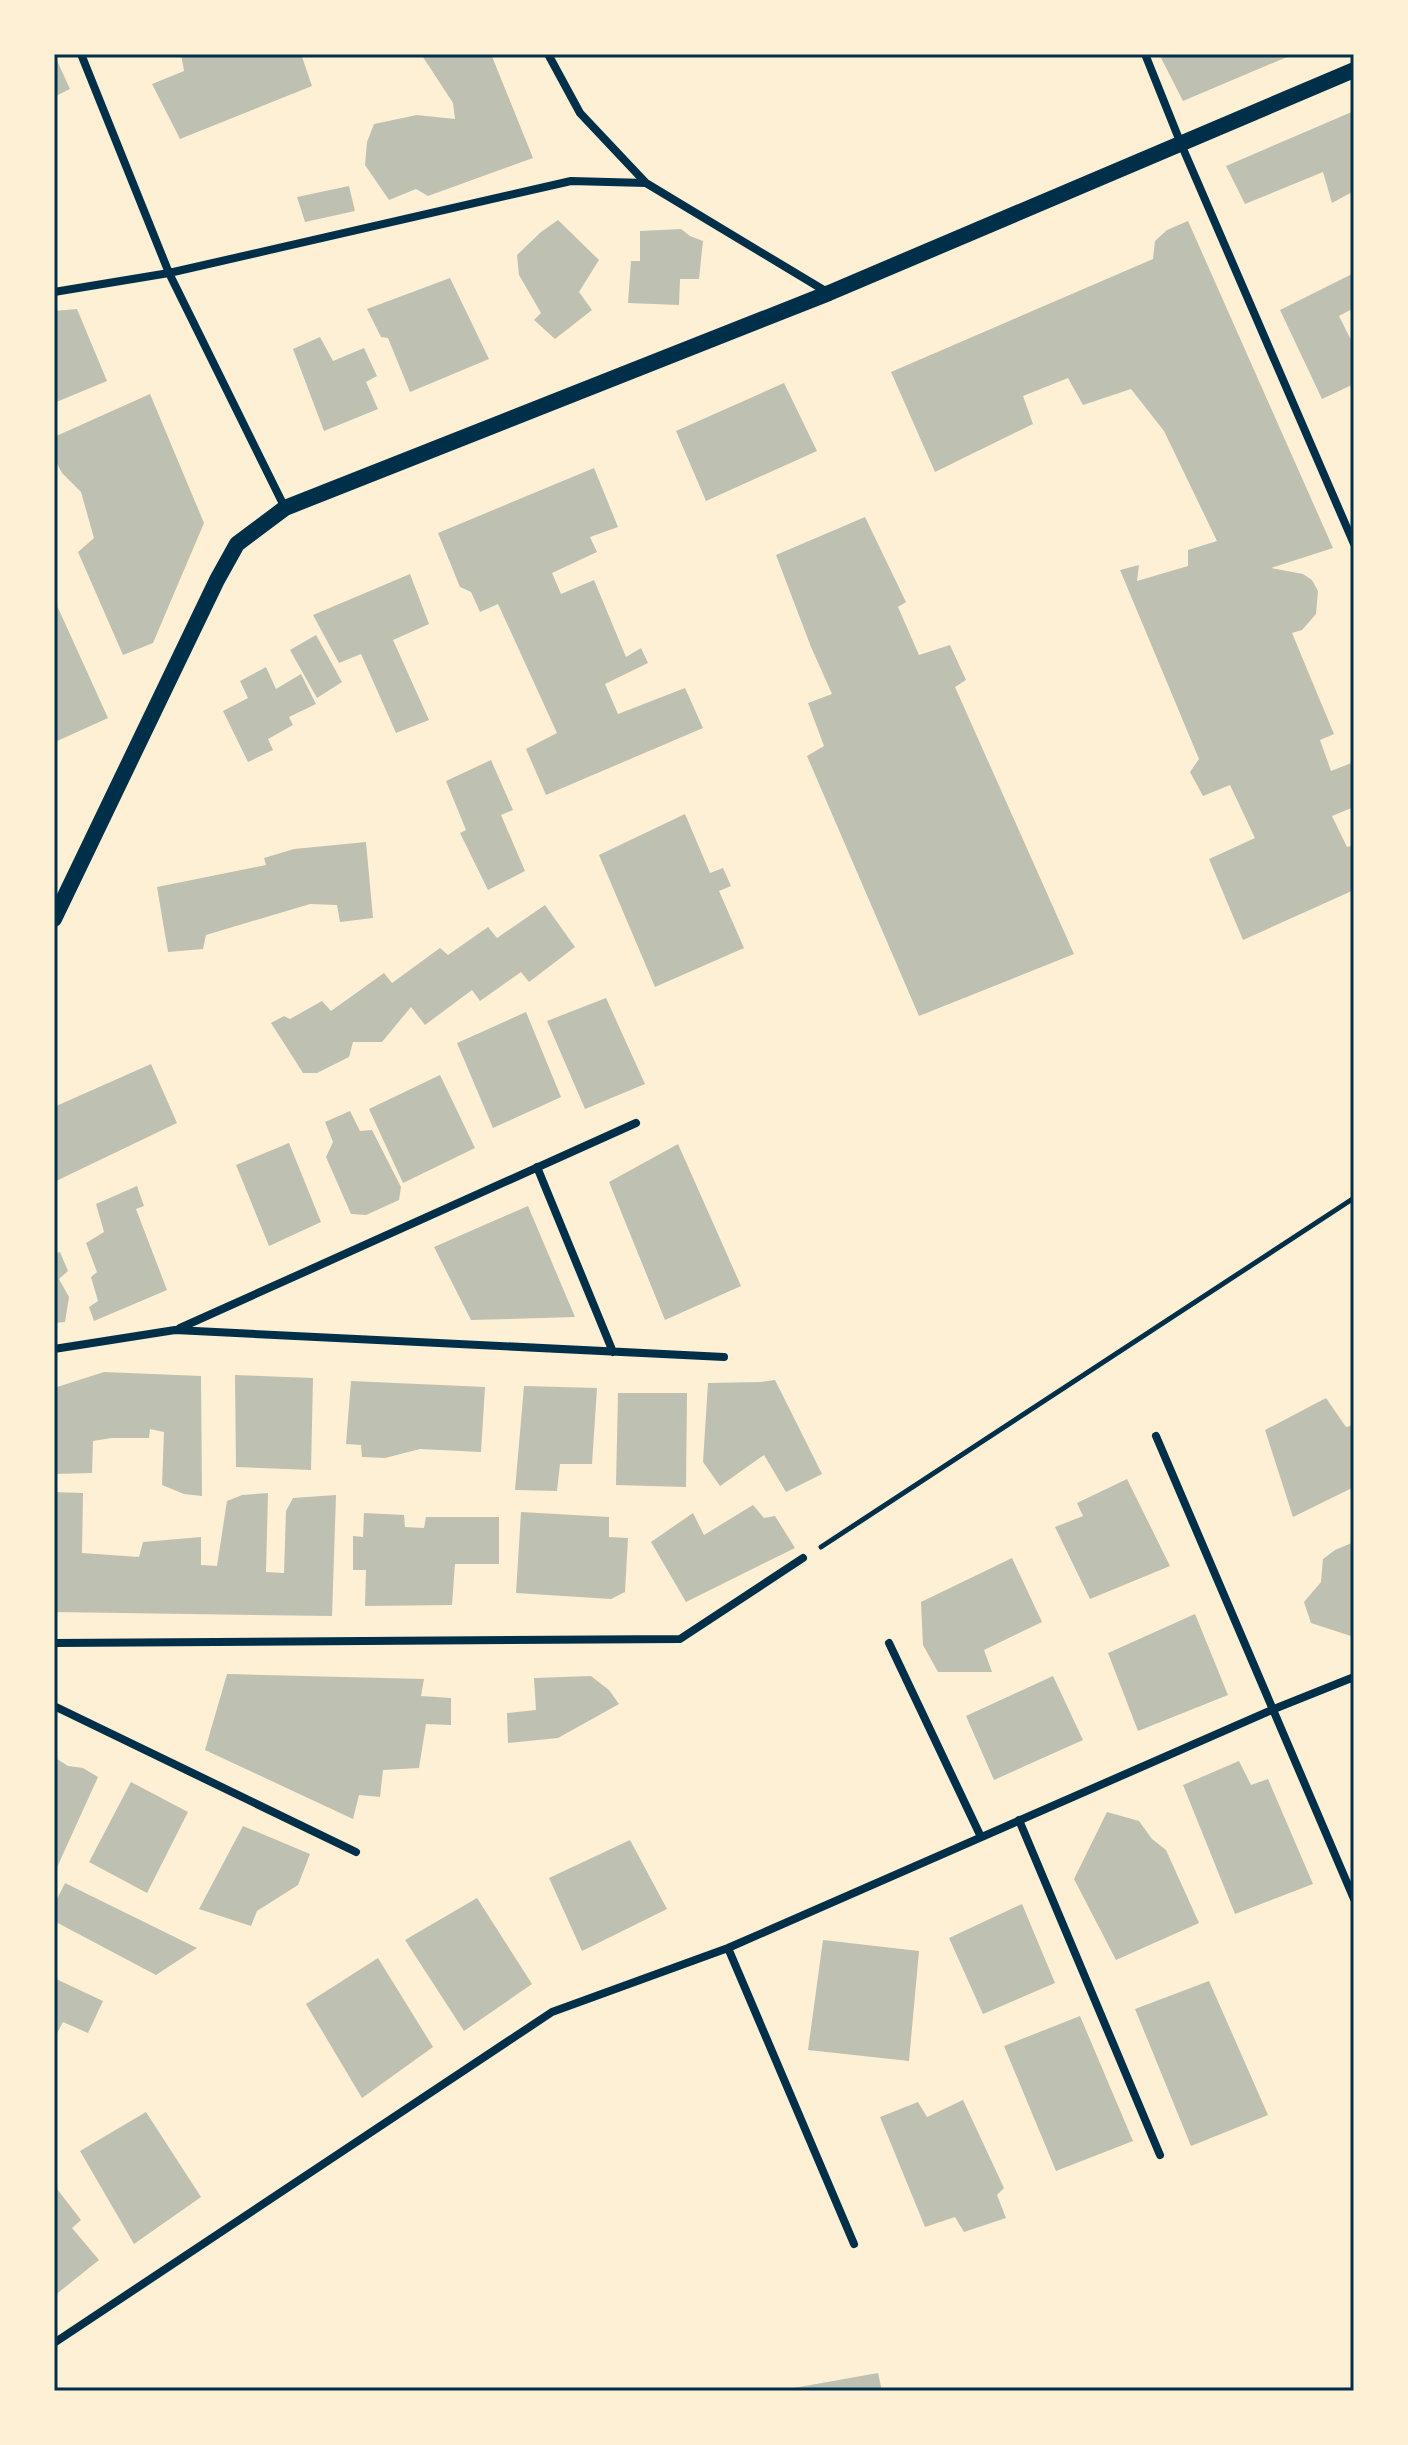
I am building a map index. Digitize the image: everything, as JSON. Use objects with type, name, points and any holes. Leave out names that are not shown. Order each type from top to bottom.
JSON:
[{"type":"main road","points":[[54,919],[237,544],[285,508],[829,293],[1354,70]]},
{"type":"street","points":[[81,54],[169,273],[285,508]]},
{"type":"street","points":[[548,54],[580,113],[646,183],[829,293]]},
{"type":"street","points":[[1145,54],[1354,544]]},
{"type":"street","points":[[54,292],[169,273],[571,181],[646,183]]},
{"type":"street","points":[[175,1330],[636,1123]]},
{"type":"street","points":[[537,1167],[613,1352]]},
{"type":"street","points":[[54,1349],[175,1330],[724,1357]]},
{"type":"street","points":[[1156,1436],[1354,1899]]},
{"type":"street","points":[[54,1643],[680,1639],[803,1558]]},
{"type":"street","points":[[889,1643],[981,1837]]},
{"type":"street","points":[[54,2343],[552,2012],[728,1948],[1274,1709],[1354,1677]]},
{"type":"street","points":[[54,1706],[356,1852]]},
{"type":"street","points":[[1019,1820],[1160,2155]]},
{"type":"street","points":[[728,1948],[854,2244]]},
{"type":"path","points":[[803,1558],[1354,1198]]},
{"type":"building","points":[[54,54],[70,89],[54,97]]},
{"type":"building","points":[[181,54],[301,54],[312,86],[180,139],[152,84],[184,71]]},
{"type":"building","points":[[421,54],[491,54],[533,158],[428,196],[416,189],[389,200],[365,165],[367,142],[374,124],[417,115],[455,119],[453,103]]},
{"type":"building","points":[[1159,54],[1294,54],[1183,101]]},
{"type":"building","points":[[1354,111],[1354,191],[1332,203],[1323,172],[1245,204],[1226,166]]},
{"type":"building","points":[[349,186],[355,211],[305,222],[297,197]]},
{"type":"building","points":[[558,220],[599,260],[579,292],[592,310],[555,339],[534,320],[541,313],[519,275],[517,255]]},
{"type":"building","points":[[1188,221],[1333,548],[1271,568],[1303,574],[1312,580],[1318,591],[1316,614],[1302,630],[1292,633],[1334,734],[1320,740],[1331,771],[1354,762],[1354,807],[1332,816],[1347,847],[1354,845],[1354,890],[1243,940],[1209,859],[1255,838],[1230,785],[1203,796],[1190,772],[1199,759],[1120,570],[1139,565],[1137,581],[1188,566],[1188,550],[1217,541],[1164,431],[1131,389],[1083,405],[1068,378],[1023,396],[1033,424],[935,472],[891,372],[1153,259],[1155,241],[1167,230]]},
{"type":"building","points":[[681,229],[703,241],[699,279],[680,279],[679,305],[628,303],[631,261],[640,261],[640,231]]},
{"type":"building","points":[[1352,274],[1354,308],[1339,316],[1354,346],[1354,384],[1322,399],[1280,310]]},
{"type":"building","points":[[450,278],[489,359],[410,392],[388,338],[381,337],[367,309]]},
{"type":"building","points":[[77,309],[107,381],[54,403],[54,311]]},
{"type":"building","points":[[320,337],[333,361],[364,348],[377,376],[366,382],[378,409],[324,431],[293,349]]},
{"type":"building","points":[[784,383],[817,451],[706,501],[676,431]]},
{"type":"building","points":[[150,394],[204,523],[153,643],[123,655],[78,552],[94,538],[81,492],[62,473],[54,458],[54,437]]},
{"type":"building","points":[[594,468],[618,527],[590,537],[597,552],[552,573],[561,594],[594,580],[626,657],[641,648],[648,663],[605,684],[618,714],[685,688],[703,728],[546,795],[526,749],[557,733],[498,604],[480,612],[471,592],[460,587],[438,533]]},
{"type":"building","points":[[865,517],[906,602],[898,607],[919,655],[950,645],[966,680],[955,687],[1074,954],[919,1016],[807,756],[824,746],[808,703],[832,694],[776,555]]},
{"type":"building","points":[[410,574],[429,624],[393,640],[429,720],[396,733],[361,654],[339,663],[313,615]]},
{"type":"building","points":[[54,599],[108,718],[55,742],[54,740]]},
{"type":"building","points":[[316,635],[342,682],[317,698],[290,650]]},
{"type":"building","points":[[266,667],[276,689],[301,674],[316,704],[289,717],[293,725],[268,739],[273,750],[248,762],[223,711],[248,698],[240,681]]},
{"type":"building","points":[[491,760],[513,810],[501,815],[525,871],[488,890],[460,833],[466,830],[446,781]]},
{"type":"building","points":[[685,814],[710,873],[723,868],[731,886],[719,891],[744,948],[655,987],[599,855]]},
{"type":"building","points":[[366,842],[373,918],[340,922],[337,905],[310,904],[206,935],[203,949],[168,952],[157,887],[266,865],[264,858],[294,849]]},
{"type":"building","points":[[545,905],[575,947],[529,982],[521,972],[480,1001],[472,990],[425,1025],[411,1007],[382,1042],[353,1042],[349,1057],[317,1073],[303,1073],[271,1023],[284,1016],[290,1019],[322,1001],[331,1011],[384,973],[392,983],[440,948],[448,955],[488,927],[497,938]]},
{"type":"building","points":[[606,998],[645,1084],[585,1109],[547,1021]]},
{"type":"building","points":[[526,1012],[561,1097],[493,1128],[457,1043]]},
{"type":"building","points":[[151,1064],[177,1123],[54,1182],[54,1107]]},
{"type":"building","points":[[440,1075],[475,1148],[403,1183],[369,1109]]},
{"type":"building","points":[[350,1111],[360,1131],[372,1130],[401,1187],[399,1200],[366,1215],[351,1214],[326,1157],[333,1142],[325,1122]]},
{"type":"building","points":[[289,1143],[321,1222],[269,1246],[236,1165]]},
{"type":"building","points":[[678,1144],[741,1286],[665,1320],[609,1182]]},
{"type":"building","points":[[137,1186],[144,1206],[136,1209],[167,1290],[94,1321],[89,1307],[98,1301],[91,1277],[97,1272],[86,1243],[104,1232],[96,1204]]},
{"type":"building","points":[[528,1206],[575,1317],[471,1320],[434,1247]]},
{"type":"building","points":[[60,1252],[68,1271],[59,1279],[69,1297],[65,1322],[54,1323],[54,1254]]},
{"type":"building","points":[[104,1372],[201,1376],[202,1496],[184,1494],[162,1485],[164,1432],[150,1429],[149,1438],[93,1441],[92,1473],[54,1474],[54,1388]]},
{"type":"building","points":[[235,1375],[313,1378],[311,1470],[236,1467]]},
{"type":"building","points":[[775,1380],[822,1474],[786,1492],[764,1455],[720,1486],[703,1462],[708,1383]]},
{"type":"building","points":[[351,1381],[485,1387],[481,1452],[420,1449],[385,1458],[362,1457],[361,1445],[346,1444]]},
{"type":"building","points":[[524,1386],[597,1388],[592,1464],[560,1464],[557,1491],[515,1490]]},
{"type":"building","points":[[618,1393],[687,1393],[686,1487],[616,1485]]},
{"type":"building","points":[[1326,1398],[1346,1427],[1354,1425],[1354,1487],[1293,1517],[1265,1430]]},
{"type":"building","points":[[1127,1479],[1170,1566],[1090,1599],[1055,1527],[1083,1516],[1077,1503]]},
{"type":"building","points":[[54,1492],[83,1493],[82,1553],[139,1557],[143,1542],[201,1537],[201,1565],[217,1566],[227,1501],[242,1495],[268,1493],[266,1572],[284,1573],[286,1511],[293,1498],[336,1495],[332,1616],[54,1612]]},
{"type":"building","points":[[753,1505],[764,1518],[775,1516],[795,1548],[686,1602],[651,1542],[693,1513],[704,1535]]},
{"type":"building","points":[[521,1512],[609,1517],[609,1537],[628,1538],[625,1592],[611,1599],[516,1593]]},
{"type":"building","points":[[364,1513],[404,1515],[405,1527],[424,1528],[426,1517],[499,1517],[499,1564],[455,1564],[452,1605],[365,1606],[366,1570],[353,1570],[353,1536],[363,1537]]},
{"type":"building","points":[[1354,1542],[1354,1637],[1311,1623],[1304,1602],[1321,1582],[1323,1559]]},
{"type":"building","points":[[1012,1558],[1042,1622],[984,1650],[992,1672],[938,1672],[923,1645],[921,1602]]},
{"type":"building","points":[[1195,1614],[1228,1695],[1138,1731],[1108,1653]]},
{"type":"building","points":[[227,1674],[424,1679],[421,1696],[451,1698],[451,1725],[426,1724],[419,1768],[383,1770],[380,1797],[359,1795],[353,1819],[205,1750]]},
{"type":"building","points":[[591,1676],[609,1690],[619,1704],[558,1738],[508,1743],[507,1713],[536,1710],[534,1678]]},
{"type":"building","points":[[1053,1676],[1083,1740],[994,1780],[966,1716]]},
{"type":"building","points":[[54,1757],[68,1766],[83,1768],[98,1777],[54,1874]]},
{"type":"building","points":[[1239,1761],[1251,1785],[1268,1779],[1313,1884],[1235,1914],[1183,1785]]},
{"type":"building","points":[[131,1782],[188,1812],[147,1893],[89,1862]]},
{"type":"building","points":[[1107,1812],[1139,1821],[1152,1839],[1166,1850],[1199,1923],[1116,1960],[1074,1879]]},
{"type":"building","points":[[243,1826],[310,1854],[298,1885],[257,1911],[251,1926],[199,1909]]},
{"type":"building","points":[[630,1840],[667,1909],[582,1951],[549,1878]]},
{"type":"building","points":[[65,1883],[197,1948],[156,1975],[54,1921],[54,1905]]},
{"type":"building","points":[[477,1898],[532,1984],[464,2031],[405,1940]]},
{"type":"building","points":[[1022,1904],[1055,1983],[983,2014],[949,1938]]},
{"type":"building","points":[[823,1940],[919,1951],[909,2061],[808,2050]]},
{"type":"building","points":[[378,1958],[433,2047],[362,2098],[306,2004]]},
{"type":"building","points":[[54,1978],[103,2001],[88,2033],[63,2022],[54,2039]]},
{"type":"building","points":[[1209,1981],[1268,2115],[1191,2146],[1135,2009]]},
{"type":"building","points":[[1080,2016],[1133,2141],[1056,2171],[1004,2046]]},
{"type":"building","points":[[963,2100],[1004,2188],[997,2195],[1006,2218],[964,2232],[955,2217],[925,2227],[880,2117],[918,2102],[927,2117]]},
{"type":"building","points":[[146,2112],[201,2197],[134,2244],[80,2151]]},
{"type":"building","points":[[54,2185],[81,2220],[72,2228],[99,2260],[54,2296]]},
{"type":"building","points":[[878,2373],[882,2391],[788,2391],[788,2389]]}]
